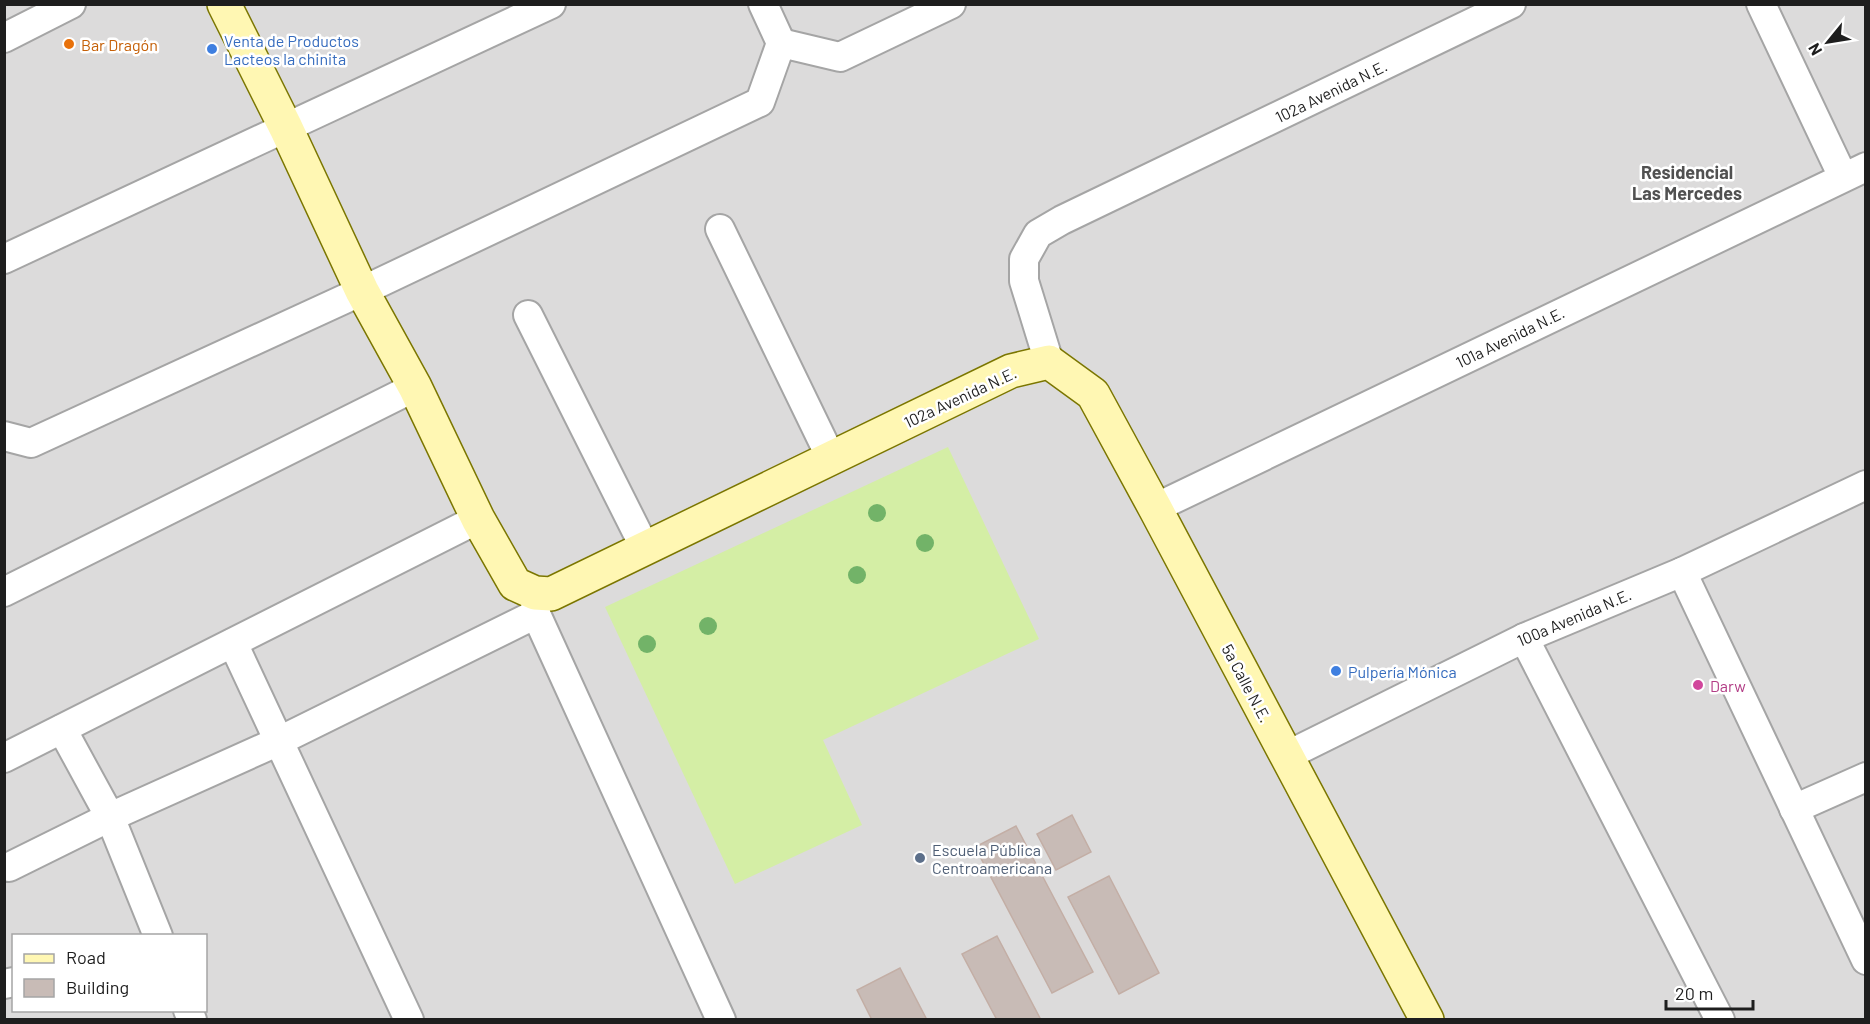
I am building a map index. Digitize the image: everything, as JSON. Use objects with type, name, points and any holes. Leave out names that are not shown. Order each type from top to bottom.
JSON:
[{"type":"street","points":[[4,38],[71,4]]},
{"type":"street","points":[[224,4],[286,128],[362,291],[415,387],[478,519],[515,584],[536,603],[721,1020]]},
{"type":"street","points":[[4,259],[551,4]]},
{"type":"street","points":[[4,436],[31,444],[362,291],[760,102],[781,43],[763,4]]},
{"type":"street","points":[[781,43],[840,57],[951,4]]},
{"type":"street","name":"102a Avenida N.E.","points":[[536,603],[1011,371],[1049,362],[1024,281],[1024,259],[1038,234],[1062,220],[1511,4]]},
{"type":"street","points":[[1761,4],[1854,172]]},
{"type":"street","name":"101a Avenida N.E.","points":[[1155,508],[1854,172]]},
{"type":"street","points":[[720,229],[831,458]]},
{"type":"street","points":[[528,315],[645,548]]},
{"type":"street","name":"5a Calle N.E.","points":[[1049,362],[1093,394],[1427,1020]]},
{"type":"street","points":[[4,592],[415,387]]},
{"type":"street","name":"100a Avenida N.E.","points":[[1286,756],[1524,638],[1682,572],[1866,485]]},
{"type":"street","points":[[4,759],[478,519]]},
{"type":"street","points":[[1682,572],[1866,960]]},
{"type":"street","points":[[9,867],[110,817],[279,741],[536,603]]},
{"type":"street","points":[[1524,638],[1720,1020]]},
{"type":"street","points":[[233,643],[409,1020]]},
{"type":"street","points":[[63,729],[110,817],[157,934]]},
{"type":"street","points":[[1794,809],[1866,777]]},
{"type":"shaded area","points":[[5,5],[1865,5],[1865,1019],[5,1020]]},
{"type":"green space","points":[[948,447],[1039,639],[823,740],[862,825],[735,884],[605,607]]},
{"type":"building","points":[[1072,815],[1091,852],[1056,870],[1037,834]]},
{"type":"building","points":[[1016,826],[1093,972],[1052,993],[975,847]]},
{"type":"building","points":[[1109,876],[1159,973],[1119,994],[1068,897]]},
{"type":"building","points":[[997,936],[1041,1020],[997,1020],[962,954]]},
{"type":"building","points":[[900,968],[927,1020],[872,1020],[857,990]]},
{"type":"place","name":"Bar Dragón","points":[[69,44]]},
{"type":"place","name":"Venta de Productos Lacteos la chinita","points":[[212,49]]},
{"type":"place","name":"Pulpería Mónica","points":[[1336,671]]},
{"type":"place","name":"Darw","points":[[1698,685]]},
{"type":"place","name":"Escuela Pública Centroamericana","points":[[920,858]]},
{"type":"district","name":"Residencial Las Mercedes","points":[[1687,182]]}]
